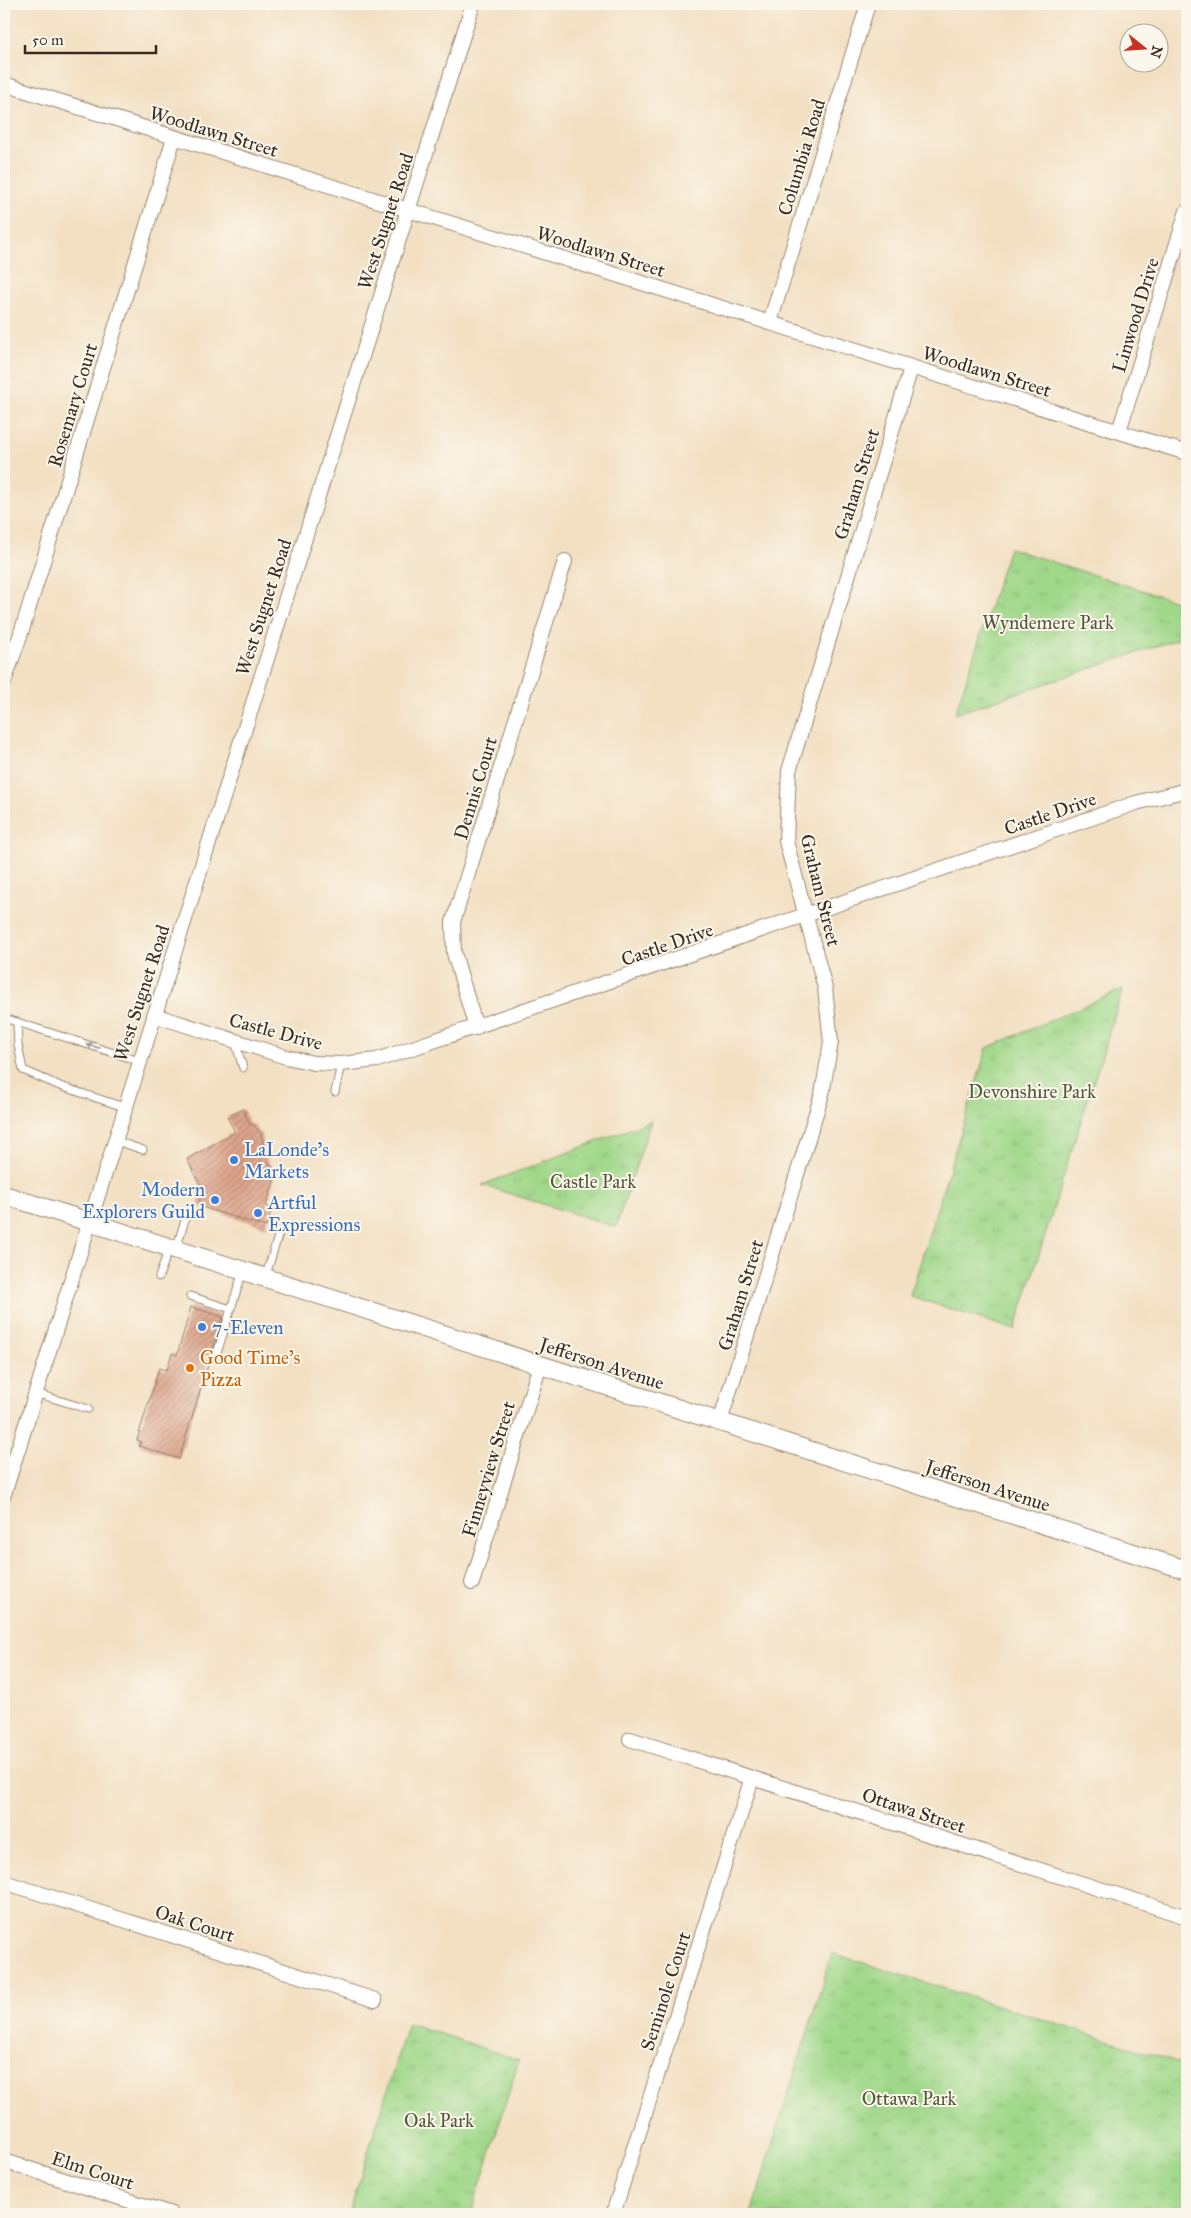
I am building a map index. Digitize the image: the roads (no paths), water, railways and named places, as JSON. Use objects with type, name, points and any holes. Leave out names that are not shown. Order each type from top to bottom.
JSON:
[{"type":"street","name":"West Sugnet Road","points":[[5,1484],[473,4]]},
{"type":"street","name":"Columbia Road","points":[[770,322],[868,4]]},
{"type":"street","name":"Woodlawn Street","points":[[4,84],[1187,453]]},
{"type":"street","name":"Rosemary Court","points":[[4,682],[21,634],[174,138]]},
{"type":"street","name":"Linwood Drive","points":[[1119,431],[1187,211]]},
{"type":"street","name":"Graham Street","points":[[720,1422],[822,1094],[830,1042],[826,988],[786,841],[789,771],[911,368]]},
{"type":"street","name":"Dennis Court","points":[[476,1028],[454,953],[453,922],[565,561]]},
{"type":"street","name":"Castle Drive","points":[[154,1015],[286,1057],[314,1063],[341,1064],[377,1060],[807,916],[1136,803],[1187,790]]},
{"type":"street","name":"Jefferson Avenue","points":[[4,1195],[1187,1570]]},
{"type":"street","name":"Finneyview Street","points":[[472,1583],[540,1365]]},
{"type":"street","name":"Ottawa Street","points":[[630,1739],[1187,1917]]},
{"type":"street","name":"Seminole Court","points":[[613,2214],[752,1778]]},
{"type":"street","name":"Oak Court","points":[[4,1882],[375,2000]]},
{"type":"street","name":"Elm Court","points":[[4,2162],[171,2214]]},
{"type":"lane","points":[[4,1018],[139,1060]]},
{"type":"lane","points":[[17,1022],[18,1045],[23,1070],[60,1086],[124,1107]]},
{"type":"lane","points":[[235,1041],[243,1068]]},
{"type":"lane","points":[[335,1092],[341,1064]]},
{"type":"lane","points":[[114,1140],[143,1150]]},
{"type":"lane","points":[[160,1278],[185,1220]]},
{"type":"lane","points":[[265,1278],[279,1233]]},
{"type":"lane","points":[[217,1353],[243,1271]]},
{"type":"lane","points":[[190,1296],[231,1309]]},
{"type":"lane","points":[[35,1393],[88,1410]]},
{"type":"place","name":"LaLonde's Markets","points":[[234,1160]]},
{"type":"place","name":"Modern Explorers Guild","points":[[215,1200]]},
{"type":"place","name":"Artful Expressions","points":[[258,1213]]},
{"type":"place","name":"7-Eleven","points":[[202,1327]]},
{"type":"place","name":"Good Time's Pizza","points":[[190,1368]]},
{"type":"park label","name":"Wyndemere Park","points":[[1048,622]]},
{"type":"park label","name":"Devonshire Park","points":[[1032,1091]]},
{"type":"park label","name":"Castle Park","points":[[593,1181]]},
{"type":"park label","name":"Ottawa Park","points":[[909,2098]]},
{"type":"park label","name":"Oak Park","points":[[439,2120]]}]
